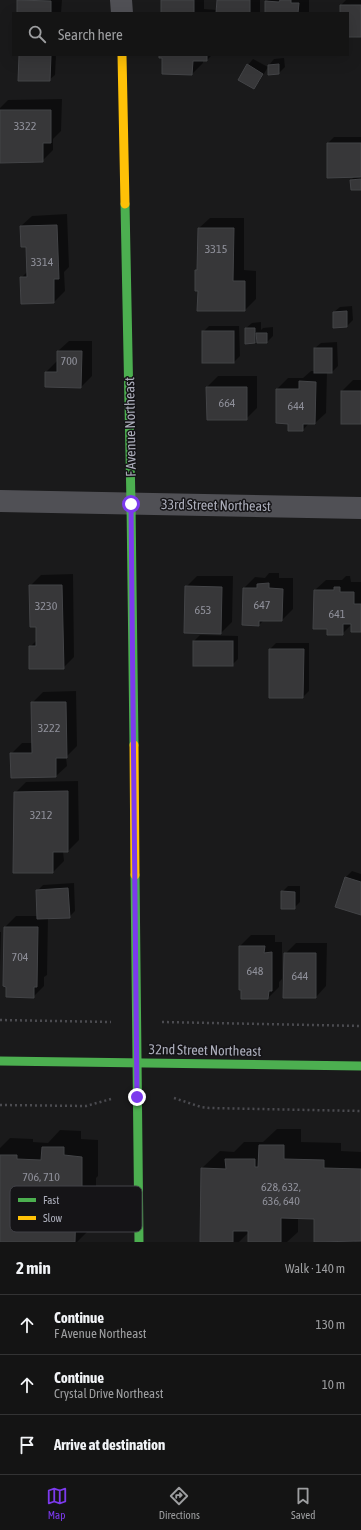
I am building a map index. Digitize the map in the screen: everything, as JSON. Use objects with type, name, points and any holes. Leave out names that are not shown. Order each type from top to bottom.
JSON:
[{"type":"street","points":[[121,0],[122,12]]},
{"type":"street","name":"F Avenue Northeast","points":[[122,56],[131,504],[138,1186]]},
{"type":"street","name":"33rd Street Northeast","points":[[0,501],[361,508]]},
{"type":"street","name":"32nd Street Northeast","points":[[0,1061],[361,1066]]},
{"type":"street","name":"F Avenue Northeast","points":[[139,1232],[139,1242]]},
{"type":"path","points":[[0,1020],[113,1022]]},
{"type":"path","points":[[156,1020],[161,1022],[361,1026]]},
{"type":"path","points":[[0,1105],[86,1106],[118,1097]]},
{"type":"path","points":[[174,1098],[201,1107],[210,1108],[361,1111]]},
{"type":"building","points":[[17,0],[51,1],[51,12],[17,12]]},
{"type":"building","points":[[161,0],[194,0],[194,12],[161,12]]},
{"type":"building","points":[[217,0],[250,0],[250,12],[216,12]]},
{"type":"building","points":[[280,0],[291,0],[291,3],[299,3],[298,12],[265,12],[265,1],[279,2]]},
{"type":"building","points":[[340,5],[361,5],[361,37],[349,37],[349,12],[340,12]]},
{"type":"building","points":[[19,56],[51,56],[50,81],[18,81]]},
{"type":"building","points":[[159,56],[207,56],[207,61],[193,61],[192,75],[162,74],[162,58],[159,58]]},
{"type":"building","points":[[247,64],[263,74],[254,89],[238,80]]},
{"type":"building","points":[[279,64],[279,74],[268,75],[268,65]]},
{"type":"building","points":[[0,110],[51,110],[51,143],[43,143],[43,162],[0,163]]},
{"type":"building","points":[[327,143],[361,143],[361,177],[327,178]]},
{"type":"building","points":[[361,179],[361,190],[351,190],[350,180]]},
{"type":"building","points":[[57,225],[59,279],[54,279],[54,303],[21,304],[20,277],[27,277],[26,247],[21,247],[20,226]]},
{"type":"building","points":[[198,228],[234,228],[233,281],[245,281],[245,311],[197,311],[198,291],[195,291],[195,270],[197,270]]},
{"type":"building","points":[[347,311],[347,327],[333,328],[333,312]]},
{"type":"building","points":[[245,328],[255,328],[255,343],[245,344]]},
{"type":"building","points":[[202,331],[234,331],[234,363],[202,363]]},
{"type":"building","points":[[256,333],[267,333],[267,343],[257,343]]},
{"type":"building","points":[[314,348],[332,348],[332,373],[314,373]]},
{"type":"building","points":[[57,351],[82,351],[81,388],[45,387],[45,372],[57,372]]},
{"type":"building","points":[[299,381],[316,382],[315,424],[303,424],[303,431],[288,431],[288,424],[276,423],[276,389],[299,389]]},
{"type":"building","points":[[206,387],[247,387],[247,420],[207,420]]},
{"type":"building","points":[[341,391],[361,391],[361,424],[341,424]]},
{"type":"building","points":[[269,583],[269,588],[283,589],[282,621],[259,621],[259,626],[242,625],[243,588],[257,588],[257,584]]},
{"type":"building","points":[[29,585],[62,585],[64,669],[29,669],[29,646],[36,646],[36,627],[30,627]]},
{"type":"building","points":[[185,586],[222,587],[221,634],[184,633]]},
{"type":"building","points":[[334,587],[340,587],[340,592],[354,592],[354,604],[361,604],[361,632],[351,632],[351,624],[343,624],[343,635],[327,635],[327,629],[313,629],[314,590],[334,590]]},
{"type":"building","points":[[193,641],[233,641],[233,666],[193,666]]},
{"type":"building","points":[[269,649],[304,649],[303,698],[269,698]]},
{"type":"building","points":[[31,702],[66,702],[67,758],[56,758],[56,777],[11,778],[10,753],[32,753]]},
{"type":"building","points":[[68,791],[68,852],[53,852],[53,873],[13,873],[14,792]]},
{"type":"building","points":[[345,877],[361,882],[361,915],[335,907]]},
{"type":"building","points":[[68,888],[70,918],[37,919],[36,890]]},
{"type":"building","points":[[281,891],[295,892],[295,909],[281,909]]},
{"type":"building","points":[[4,927],[38,927],[37,987],[34,987],[34,998],[6,997],[6,987],[3,986]]},
{"type":"building","points":[[239,946],[265,946],[264,953],[272,952],[272,991],[269,991],[268,999],[241,999],[241,990],[239,990]]},
{"type":"building","points":[[284,953],[316,953],[316,998],[283,998]]},
{"type":"building","points":[[259,1145],[284,1145],[284,1159],[324,1160],[324,1168],[361,1169],[361,1241],[314,1242],[314,1219],[281,1218],[281,1242],[248,1242],[248,1231],[233,1231],[233,1242],[200,1242],[201,1168],[226,1169],[225,1159],[255,1159],[255,1167],[258,1167]]},
{"type":"building","points":[[42,1147],[64,1147],[64,1155],[82,1157],[82,1186],[10,1186],[10,1232],[75,1232],[75,1242],[0,1242],[0,1155],[17,1155],[17,1159],[41,1160]]},
{"type":"traffic: fast","points":[[125,204],[134,745]]},
{"type":"traffic: fast","points":[[135,875],[138,1186]]},
{"type":"traffic: fast","points":[[0,1061],[361,1066]]},
{"type":"traffic: fast","points":[[139,1232],[139,1242]]},
{"type":"traffic: slow","points":[[122,56],[125,204]]},
{"type":"traffic: slow","points":[[134,745],[135,875]]},
{"type":"route","points":[[131,504],[137,1097]]}]
